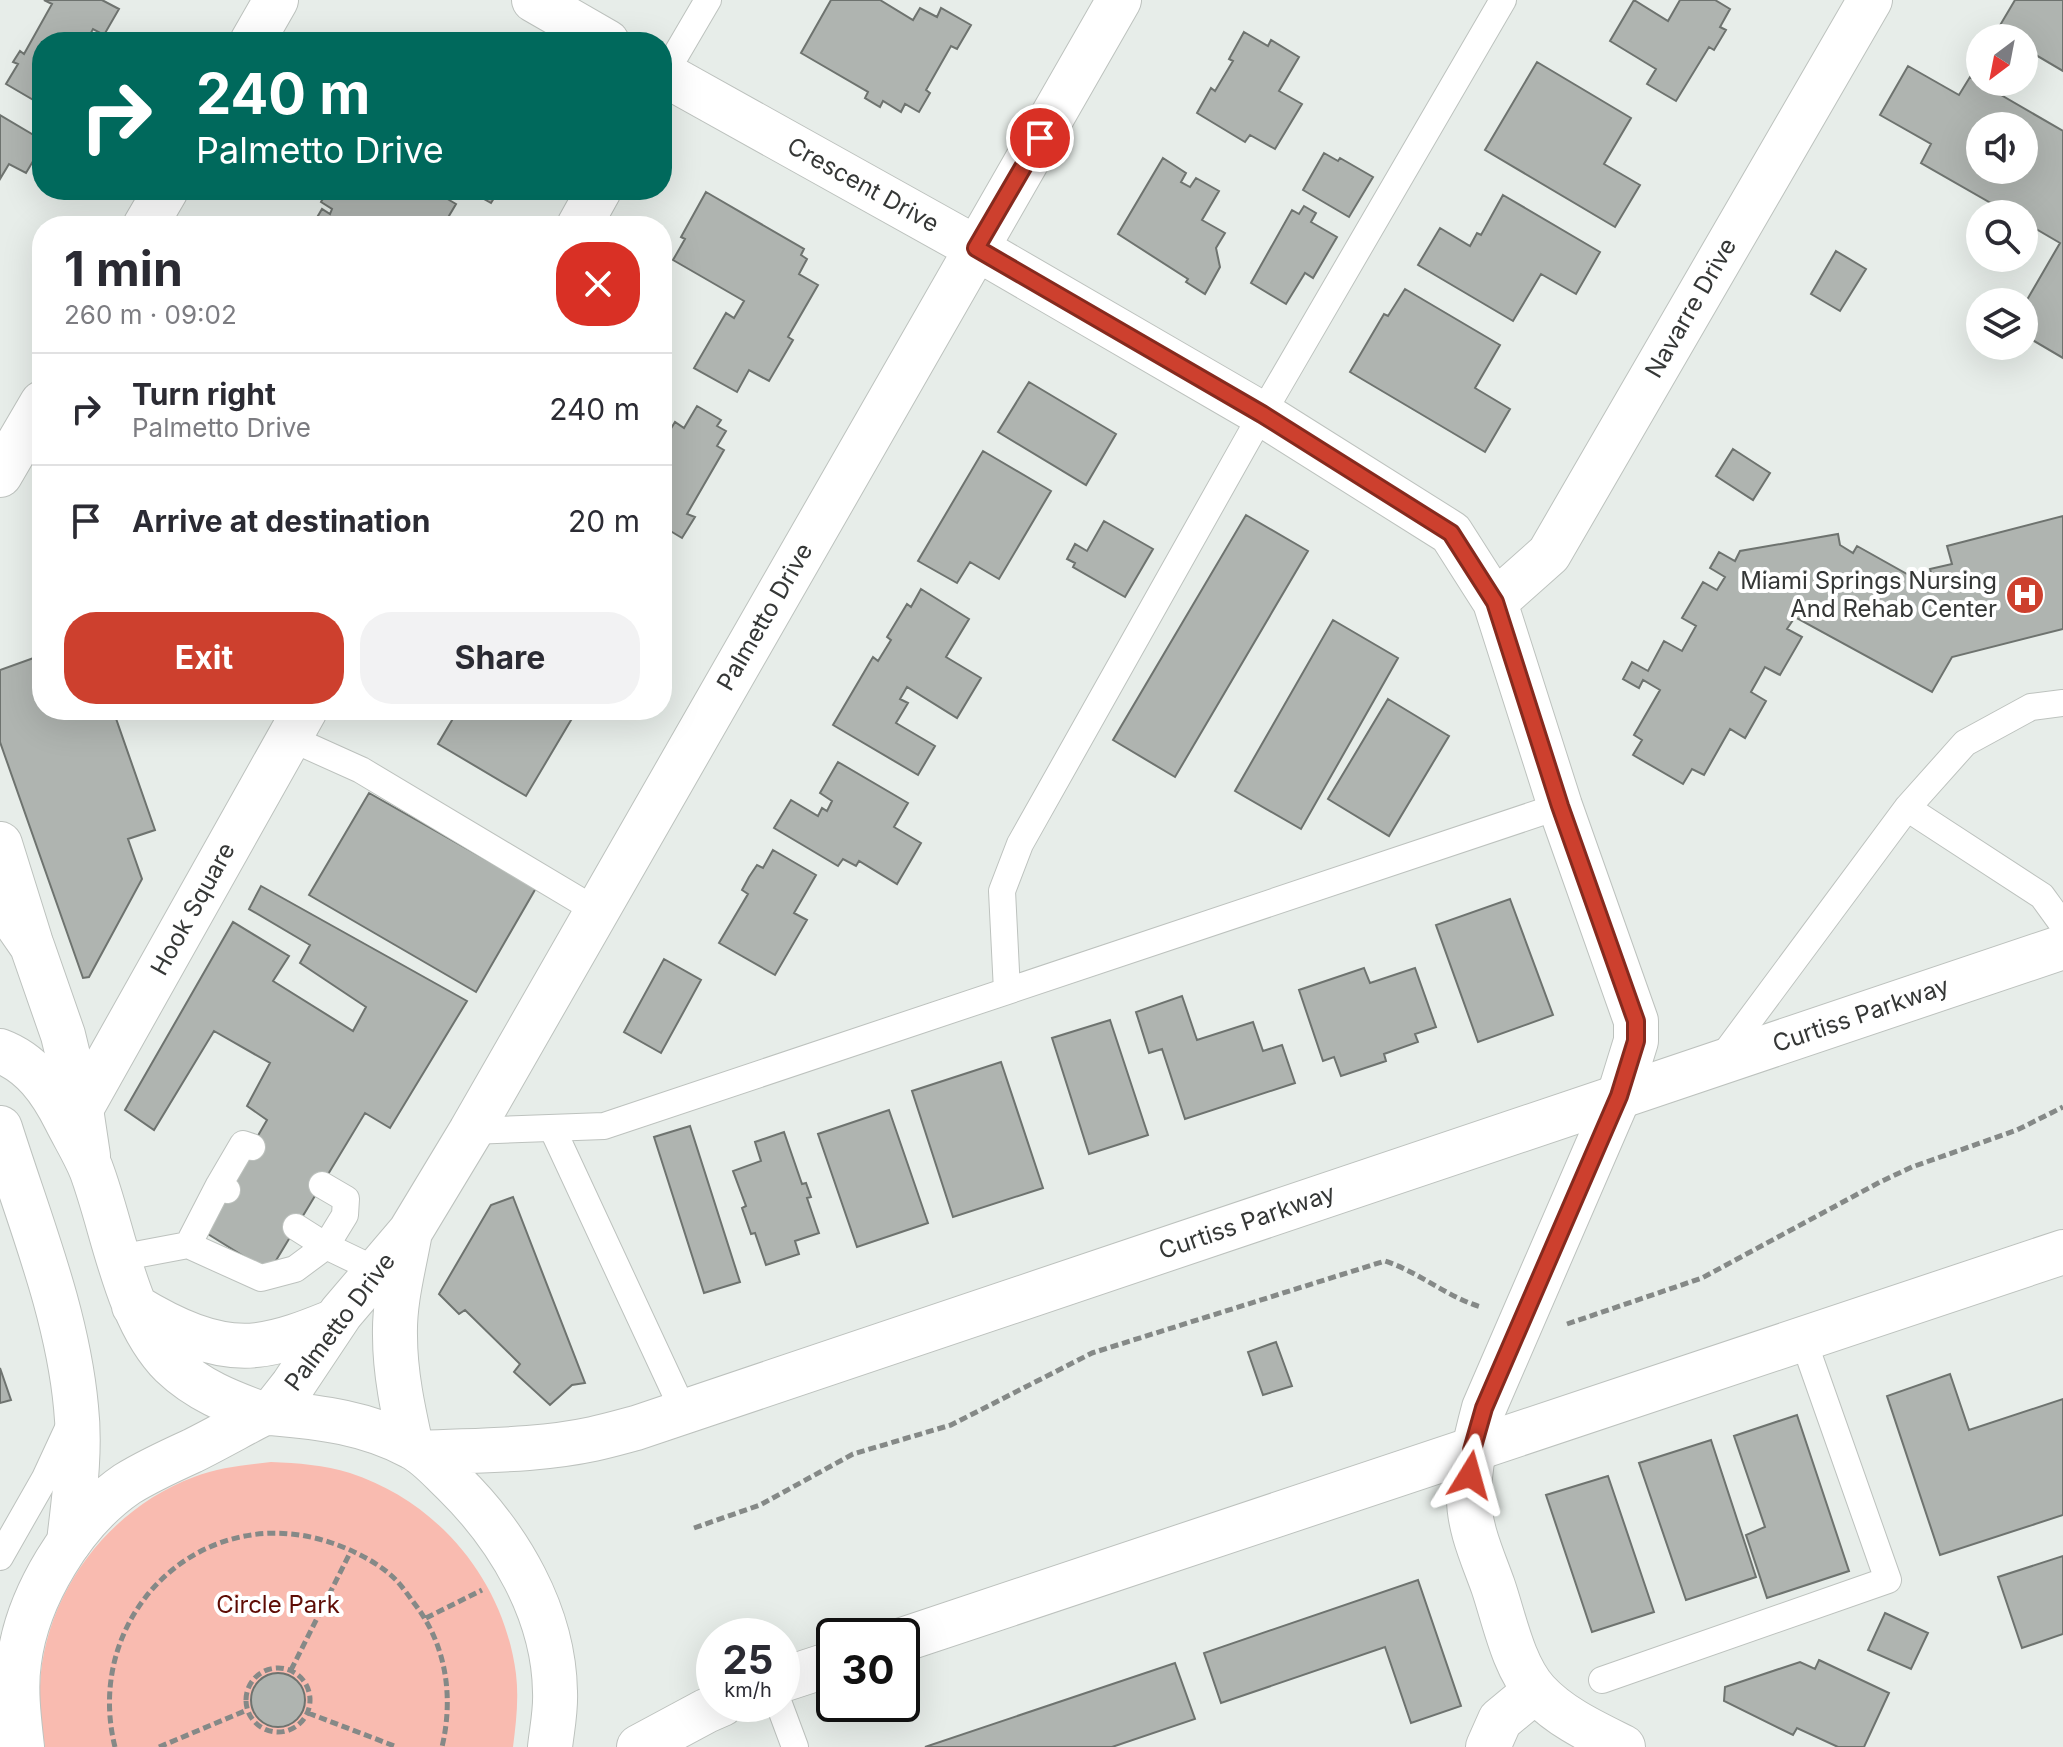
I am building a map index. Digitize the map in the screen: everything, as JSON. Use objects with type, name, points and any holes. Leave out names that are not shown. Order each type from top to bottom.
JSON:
[{"type":"street","points":[[258,32],[276,0]]},
{"type":"street","points":[[534,0],[590,32]]},
{"type":"street","name":"Palmetto Drive","points":[[267,1414],[293,1385],[335,1321],[410,1232],[471,1131],[1119,0]]},
{"type":"street","name":"Navarre Drive","points":[[1495,602],[1549,554],[1870,0]]},
{"type":"street","name":"Crescent Drive","points":[[672,81],[976,248],[1262,414],[1451,533],[1495,602],[1560,806],[1636,1021],[1636,1041],[1619,1096],[1484,1408],[1472,1450],[1469,1500],[1473,1527],[1519,1663],[1535,1691]]},
{"type":"street","points":[[0,475],[32,420]]},
{"type":"street","name":"Hook Square","points":[[81,1109],[298,724]]},
{"type":"street","points":[[0,844],[63,1035],[81,1109],[90,1166],[134,1306],[152,1340],[193,1383],[222,1399],[267,1414],[333,1419],[372,1429],[417,1449],[467,1496],[500,1536],[541,1615],[555,1692],[550,1747]]},
{"type":"street","points":[[0,900],[32,946]]},
{"type":"street","name":"Curtiss Parkway","points":[[417,1449],[509,1449],[593,1439],[636,1428],[2063,947]]},
{"type":"street","points":[[0,1051],[12,1055],[36,1074],[58,1104],[90,1166]]},
{"type":"street","points":[[3,1146],[49,1275],[70,1360],[77,1409],[75,1487],[69,1542]]},
{"type":"street","name":"Palmetto Drive","points":[[410,1232],[396,1307],[395,1337],[403,1410],[417,1449]]},
{"type":"street","points":[[920,1634],[2063,1252]]},
{"type":"street","points":[[134,1306],[162,1323],[219,1343],[268,1343],[335,1321]]},
{"type":"street","points":[[22,1747],[18,1706],[9,1674],[37,1595],[69,1542],[98,1509],[126,1486],[157,1467],[267,1414]]},
{"type":"street","points":[[1488,1747],[1500,1720],[1535,1691],[1563,1715],[1623,1747]]},
{"type":"street","points":[[639,1747],[696,1716]]},
{"type":"lane","points":[[672,61],[708,0]]},
{"type":"lane","points":[[1007,991],[1002,891],[1020,844],[1262,414],[1503,0]]},
{"type":"lane","points":[[1717,1064],[1907,808],[1965,743],[2031,707],[2063,703]]},
{"type":"lane","points":[[298,724],[361,770],[597,911]]},
{"type":"lane","points":[[471,1131],[604,1126],[1560,806]]},
{"type":"lane","points":[[1907,808],[2042,896],[2063,925]]},
{"type":"lane","points":[[552,1128],[684,1412]]},
{"type":"lane","points":[[188,1245],[223,1188],[243,1144],[252,1147]]},
{"type":"lane","points":[[119,1258],[188,1245],[261,1278],[295,1269],[326,1246],[345,1215],[346,1199],[322,1185]]},
{"type":"lane","points":[[296,1227],[326,1246],[376,1270]]},
{"type":"lane","points":[[1602,1680],[1888,1580],[1803,1339]]},
{"type":"lane","points":[[0,1557],[45,1478],[77,1409]]},
{"type":"lane","points":[[786,1722],[795,1747]]},
{"type":"path","points":[[1558,1327],[1702,1278],[1880,1182],[1912,1167],[2017,1130],[2063,1107]]},
{"type":"path","points":[[694,1528],[760,1505],[853,1454],[951,1425],[1092,1353],[1385,1261],[1401,1266],[1464,1302],[1488,1309]]},
{"type":"path","points":[[115,1747],[110,1724],[109,1683],[118,1644],[136,1608],[162,1577],[195,1554],[233,1539],[273,1533],[314,1536],[352,1549],[394,1578],[426,1618],[442,1653],[448,1690],[447,1727],[442,1747]]},
{"type":"path","points":[[291,1670],[352,1549]]},
{"type":"path","points":[[426,1618],[489,1586]]},
{"type":"path","points":[[270,1668],[291,1670],[306,1684],[310,1702],[308,1713],[293,1728],[272,1731],[261,1727],[247,1710],[248,1689],[261,1672],[270,1668]]},
{"type":"path","points":[[159,1747],[247,1710]]},
{"type":"path","points":[[308,1713],[397,1747]]},
{"type":"green space","name":"Circle Park","points":[[271,1462],[330,1468],[382,1486],[412,1504],[462,1550],[482,1577],[498,1607],[509,1640],[517,1693],[513,1747],[45,1747],[40,1694],[44,1652],[68,1588],[86,1559],[134,1510],[163,1491],[213,1471]]},
{"type":"building","points":[[44,0],[102,0],[119,9],[106,32],[93,29],[91,32],[36,32],[52,4]]},
{"type":"building","points":[[831,0],[880,0],[913,20],[920,8],[937,17],[941,8],[971,25],[957,49],[951,46],[926,90],[930,93],[919,112],[905,104],[901,112],[883,101],[880,107],[865,98],[868,92],[801,53]]},
{"type":"building","points":[[1634,0],[1668,21],[1680,0],[1715,0],[1730,9],[1720,27],[1726,30],[1714,50],[1709,47],[1676,101],[1647,84],[1656,69],[1610,41]]},
{"type":"building","points":[[2015,0],[2063,0],[2063,71],[2038,56],[2038,24],[2001,24]]},
{"type":"building","points":[[1244,32],[1268,46],[1271,40],[1299,57],[1279,91],[1302,104],[1275,149],[1250,135],[1245,142],[1197,113],[1211,88],[1215,91],[1233,61],[1229,59]]},
{"type":"building","points":[[32,40],[32,99],[6,84],[18,64],[13,62],[20,51],[24,54]]},
{"type":"building","points":[[1537,62],[1631,118],[1604,164],[1640,185],[1615,227],[1485,150]]},
{"type":"building","points":[[1908,66],[1959,95],[1966,84],[1966,96],[2003,96],[2030,112],[1966,112],[1966,184],[2038,184],[2038,116],[2063,131],[2063,358],[2038,343],[2038,288],[2034,288],[2060,243],[2038,230],[2038,200],[1986,200],[1921,163],[1931,144],[1880,115]]},
{"type":"building","points":[[0,115],[32,134],[32,163],[26,173],[9,164],[0,179]]},
{"type":"building","points":[[1324,153],[1338,161],[1340,158],[1373,177],[1349,217],[1303,190]]},
{"type":"building","points":[[1163,158],[1186,173],[1181,182],[1190,187],[1196,178],[1219,191],[1202,220],[1225,233],[1216,248],[1220,267],[1205,294],[1186,282],[1188,279],[1118,234]]},
{"type":"building","points":[[706,192],[804,249],[801,255],[807,259],[799,274],[818,285],[788,337],[793,340],[769,381],[749,370],[737,392],[694,368],[726,313],[734,318],[744,301],[673,260],[685,239],[681,237]]},
{"type":"building","points":[[1503,195],[1600,252],[1576,294],[1541,274],[1513,321],[1418,265],[1440,228],[1470,246],[1477,233],[1481,235]]},
{"type":"building","points":[[449,200],[456,204],[449,216],[318,216],[322,209],[330,214],[332,209],[321,202]]},
{"type":"building","points":[[1304,206],[1316,213],[1311,222],[1337,237],[1313,278],[1305,273],[1286,304],[1251,283],[1292,210],[1299,214]]},
{"type":"building","points":[[1836,251],[1866,269],[1840,311],[1811,294]]},
{"type":"building","points":[[1405,289],[1500,345],[1475,388],[1510,409],[1485,452],[1350,372],[1384,314],[1388,316]]},
{"type":"building","points":[[1029,382],[1116,434],[1086,485],[998,432]]},
{"type":"building","points":[[697,406],[721,420],[717,426],[726,431],[717,446],[724,450],[687,514],[695,517],[682,538],[672,532],[672,427],[675,422],[684,428]]},
{"type":"building","points":[[1733,449],[1770,473],[1753,500],[1716,476]]},
{"type":"building","points":[[983,451],[1051,491],[999,579],[970,562],[957,583],[918,561]]},
{"type":"building","points":[[1246,515],[1308,551],[1175,777],[1113,740]]},
{"type":"building","points":[[2063,516],[2063,629],[1952,657],[1932,692],[1795,617],[1787,629],[1802,637],[1780,675],[1765,667],[1751,692],[1766,701],[1745,738],[1730,729],[1704,775],[1692,769],[1683,784],[1633,755],[1642,740],[1634,735],[1660,690],[1643,680],[1639,688],[1623,679],[1632,662],[1648,671],[1664,641],[1682,651],[1696,626],[1682,618],[1703,582],[1717,590],[1725,577],[1710,568],[1719,552],[1735,561],[1740,551],[1838,534],[1840,545],[1853,553],[1857,546],[1935,588],[1930,569],[1952,564],[1947,546]]},
{"type":"building","points":[[1104,521],[1153,549],[1125,597],[1073,567],[1075,563],[1067,559],[1075,544],[1087,551]]},
{"type":"building","points":[[921,589],[969,619],[946,657],[981,678],[957,718],[907,687],[900,699],[908,703],[896,723],[935,746],[918,775],[833,725],[873,657],[878,661],[891,640],[887,637],[907,604],[911,607]]},
{"type":"building","points":[[1333,620],[1398,658],[1301,829],[1235,791]]},
{"type":"building","points":[[32,659],[32,720],[116,720],[155,830],[128,839],[142,879],[89,977],[83,978],[0,742],[0,670]]},
{"type":"building","points":[[1388,699],[1449,736],[1389,836],[1328,799]]},
{"type":"building","points":[[452,720],[571,720],[526,796],[438,744]]},
{"type":"building","points":[[838,762],[908,803],[894,827],[921,843],[897,884],[859,861],[856,866],[843,859],[838,866],[774,828],[791,800],[818,816],[822,808],[827,811],[832,801],[820,793]]},
{"type":"building","points":[[369,793],[536,888],[476,992],[309,895]]},
{"type":"building","points":[[773,850],[816,875],[794,913],[807,920],[775,975],[719,943],[748,894],[742,890],[749,877],[757,865],[763,868]]},
{"type":"building","points":[[261,886],[467,1001],[390,1128],[365,1113],[269,1272],[203,1231],[267,1120],[247,1106],[270,1063],[214,1031],[154,1130],[125,1110],[233,922],[289,956],[273,981],[353,1031],[366,1007],[300,963],[310,945],[249,909]]},
{"type":"building","points":[[1510,899],[1553,1015],[1478,1042],[1436,925]]},
{"type":"building","points":[[664,959],[701,980],[661,1053],[624,1032]]},
{"type":"building","points":[[1364,968],[1370,983],[1415,968],[1436,1027],[1415,1034],[1418,1042],[1384,1054],[1386,1061],[1341,1076],[1334,1057],[1323,1061],[1299,990]]},
{"type":"building","points":[[1182,996],[1197,1040],[1253,1022],[1263,1051],[1282,1045],[1295,1083],[1185,1119],[1162,1049],[1149,1053],[1136,1012]]},
{"type":"building","points":[[1110,1020],[1148,1135],[1089,1154],[1052,1038]]},
{"type":"building","points":[[1001,1062],[1043,1188],[953,1217],[912,1091]]},
{"type":"building","points":[[889,1110],[928,1223],[857,1247],[818,1134]]},
{"type":"building","points":[[690,1126],[740,1282],[704,1293],[654,1137]]},
{"type":"building","points":[[784,1132],[802,1184],[806,1183],[811,1197],[807,1198],[819,1233],[795,1241],[799,1254],[766,1265],[755,1233],[751,1234],[742,1208],[746,1206],[733,1171],[761,1161],[755,1142]]},
{"type":"building","points":[[513,1197],[585,1383],[572,1385],[550,1405],[514,1372],[520,1364],[465,1310],[459,1314],[439,1294],[491,1205]]},
{"type":"building","points":[[1276,1342],[1292,1386],[1263,1395],[1248,1352]]},
{"type":"building","points":[[0,1368],[11,1400],[0,1403]]},
{"type":"building","points":[[1950,1374],[1969,1430],[2063,1399],[2063,1515],[1940,1555],[1887,1396]]},
{"type":"building","points":[[1797,1415],[1849,1571],[1767,1598],[1746,1535],[1765,1527],[1734,1436]]},
{"type":"building","points":[[1711,1440],[1756,1577],[1686,1600],[1639,1463]]},
{"type":"building","points":[[1608,1476],[1654,1612],[1592,1632],[1546,1495]]},
{"type":"building","points":[[2063,1556],[2063,1634],[2022,1648],[1998,1577]]},
{"type":"building","points":[[1418,1580],[1461,1706],[1411,1723],[1385,1647],[1221,1703],[1204,1653]]},
{"type":"building","points":[[1885,1613],[1928,1633],[1911,1669],[1868,1650]]},
{"type":"building","points":[[1819,1660],[1889,1693],[1864,1747],[1838,1747],[1797,1728],[1793,1735],[1724,1701],[1725,1687],[1800,1662],[1815,1669]]},
{"type":"building","points":[[1175,1663],[1195,1719],[1112,1747],[925,1747]]},
{"type":"building","points":[[278,1673],[297,1681],[305,1700],[297,1719],[278,1727],[259,1719],[251,1700],[259,1681]]},
{"type":"place","name":"Miami Springs Nursing And Rehab Center","points":[[2025,595]]},
{"type":"route","points":[[1040,138],[976,248],[1262,414],[1451,533],[1495,602],[1560,806],[1636,1021],[1636,1041],[1619,1096],[1484,1408],[1472,1450],[1470,1475]]}]
